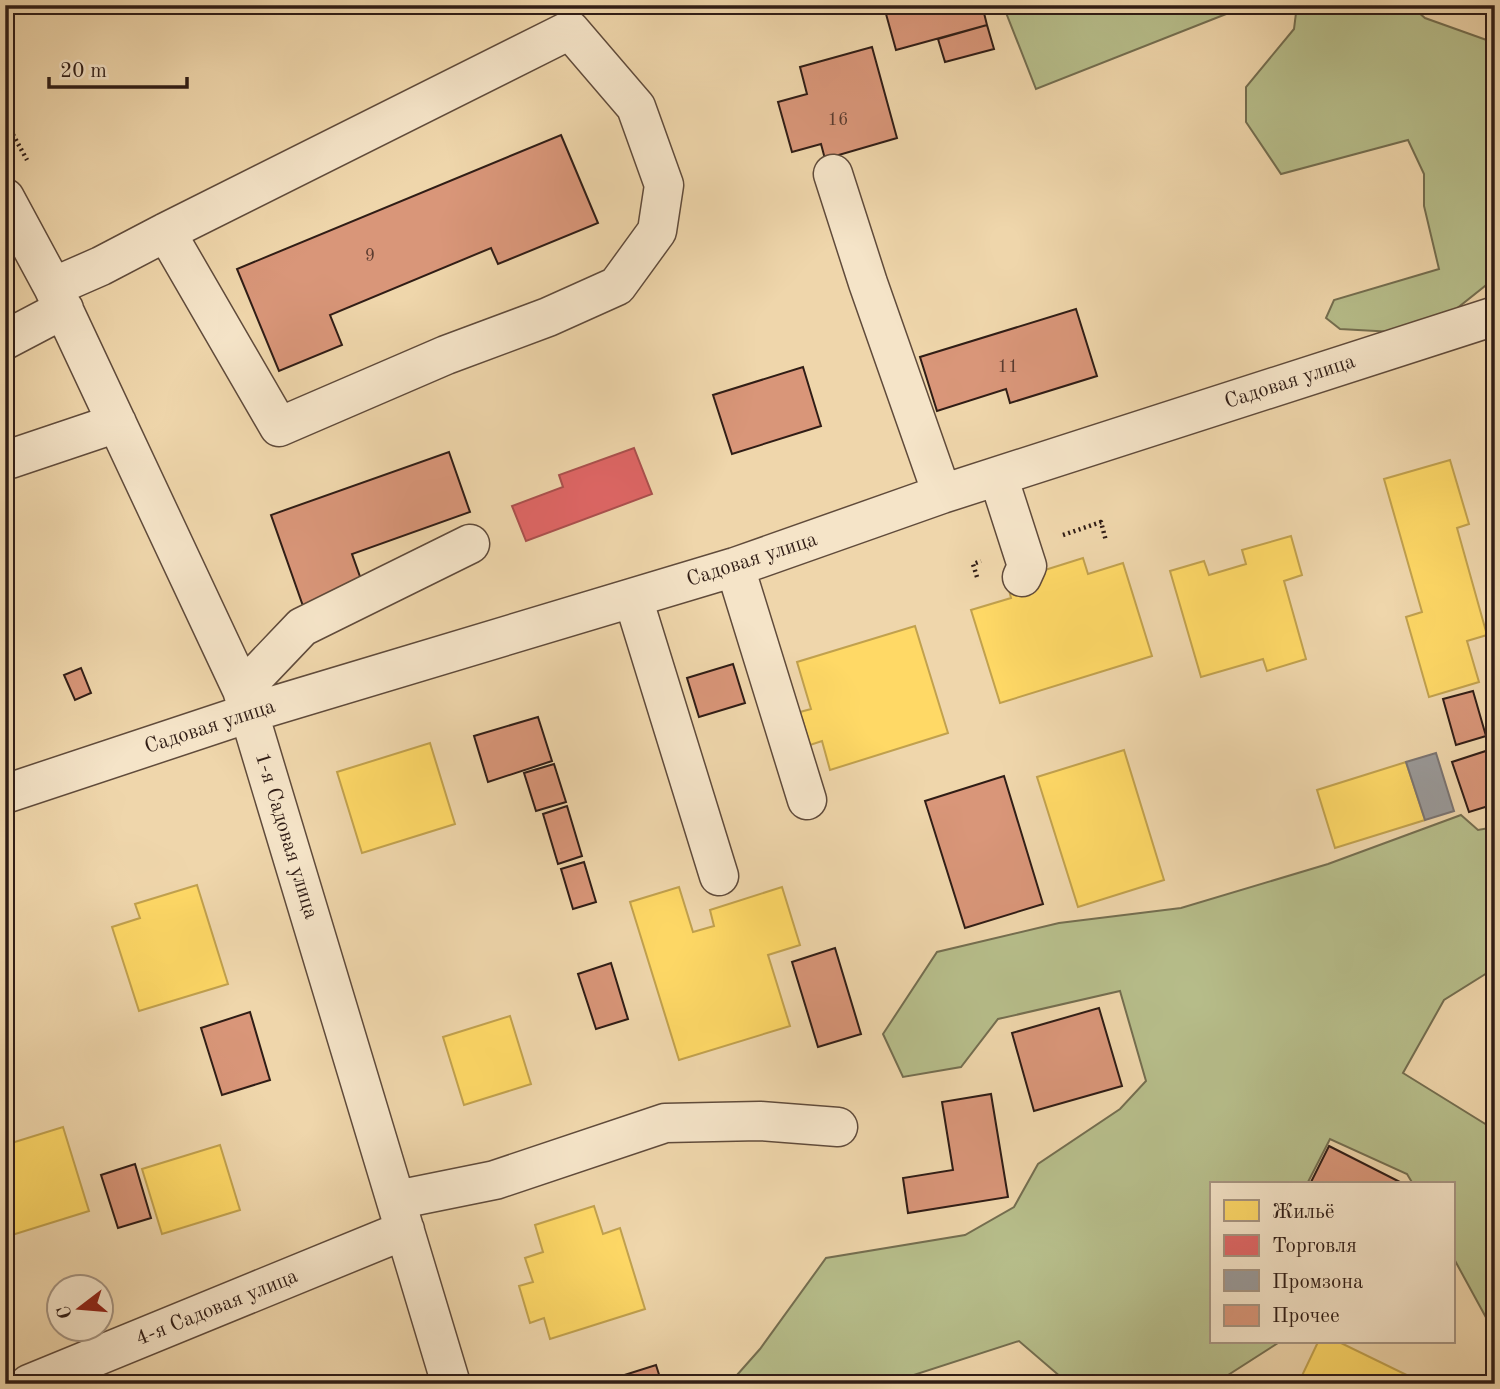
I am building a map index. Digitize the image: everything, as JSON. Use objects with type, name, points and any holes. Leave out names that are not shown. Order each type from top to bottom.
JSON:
[{"type":"street","points":[[5,340],[101,266],[166,232],[570,30],[636,107],[664,185],[656,231],[617,286],[548,317],[446,355],[279,427],[166,232]]},
{"type":"street","points":[[833,174],[942,494]]},
{"type":"street","name":"1-я Садовая улица","points":[[5,198],[59,298],[246,702],[451,1384]]},
{"type":"street","name":"Садовая улица","points":[[5,794],[246,702],[633,598],[735,567],[942,494],[1495,316]]},
{"type":"street","points":[[5,457],[10,459],[117,423]]},
{"type":"street","points":[[998,476],[1027,566],[1022,577]]},
{"type":"street","points":[[246,702],[302,627],[470,544]]},
{"type":"street","points":[[735,567],[807,800]]},
{"type":"street","points":[[633,598],[719,876]]},
{"type":"street","name":"4-я Садовая улица","points":[[29,1384],[400,1215],[495,1180],[665,1124],[760,1121],[838,1127]]},
{"type":"green space","points":[[1003,5],[1249,5],[1036,89]]},
{"type":"green space","points":[[1297,5],[1410,5],[1425,18],[1495,43],[1495,278],[1446,317],[1394,332],[1340,329],[1326,318],[1334,300],[1439,269],[1424,206],[1424,174],[1408,140],[1281,174],[1246,122],[1246,87],[1294,29]]},
{"type":"green space","points":[[1461,815],[1478,830],[1495,827],[1495,968],[1444,1000],[1403,1073],[1495,1130],[1495,1334],[1454,1259],[1454,1182],[1412,1182],[1407,1174],[1330,1139],[1308,1182],[1210,1182],[1210,1344],[1276,1344],[1214,1384],[1069,1384],[1019,1341],[886,1384],[729,1384],[760,1349],[826,1258],[965,1235],[1014,1207],[1038,1164],[1120,1109],[1146,1081],[1120,991],[998,1019],[961,1067],[903,1077],[883,1034],[937,952],[1059,923],[1181,908],[1328,864]]},
{"type":"building: Жильё","points":[[1450,460],[1469,524],[1457,528],[1487,635],[1467,641],[1479,682],[1429,697],[1406,617],[1422,612],[1384,479]]},
{"type":"building: Жильё","points":[[1291,536],[1302,575],[1284,581],[1306,659],[1267,671],[1263,659],[1201,677],[1170,571],[1204,561],[1209,575],[1246,564],[1242,550]]},
{"type":"building: Жильё","points":[[1083,558],[1088,574],[1123,563],[1152,656],[1000,703],[971,610],[1011,598],[1007,582]]},
{"type":"building: Жильё","points":[[915,626],[948,733],[830,770],[822,741],[810,745],[800,712],[811,709],[797,662]]},
{"type":"building: Жильё","points":[[430,743],[455,824],[362,853],[337,772]]},
{"type":"building: Жильё","points":[[1124,750],[1164,880],[1078,907],[1037,777]]},
{"type":"building: Жильё","points":[[1406,762],[1425,820],[1335,848],[1317,790]]},
{"type":"building: Жильё","points":[[197,885],[228,984],[139,1011],[112,927],[140,918],[135,904]]},
{"type":"building: Жильё","points":[[679,887],[693,932],[714,926],[710,910],[782,887],[800,945],[768,955],[790,1026],[679,1060],[630,902]]},
{"type":"building: Жильё","points":[[510,1016],[531,1084],[464,1105],[443,1037]]},
{"type":"building: Жильё","points":[[63,1127],[89,1211],[12,1235],[5,1214],[5,1145]]},
{"type":"building: Жильё","points":[[220,1145],[240,1210],[162,1234],[142,1169]]},
{"type":"building: Жильё","points":[[594,1206],[603,1234],[620,1228],[645,1309],[550,1339],[544,1318],[530,1323],[519,1286],[533,1282],[525,1258],[543,1252],[535,1225]]},
{"type":"building: Жильё","points":[[1317,1344],[1343,1344],[1417,1380],[1415,1384],[1298,1384]]},
{"type":"building: Торговля","points":[[634,448],[652,494],[526,541],[512,506],[563,487],[559,475]]},
{"type":"building: Промзона","points":[[1436,753],[1454,811],[1425,820],[1406,762]]},
{"type":"building: Прочее","points":[[916,5],[982,5],[987,25],[896,50],[886,14]]},
{"type":"building: Прочее","points":[[987,25],[994,49],[945,62],[938,39]]},
{"type":"building: Прочее","points":[[872,47],[897,138],[825,159],[821,144],[792,152],[778,102],[807,94],[800,67]]},
{"type":"building: Прочее","points":[[561,135],[598,223],[498,264],[491,248],[330,315],[342,345],[279,371],[237,269]]},
{"type":"building: Прочее","points":[[1076,309],[1097,376],[1010,403],[1006,389],[937,411],[920,357]]},
{"type":"building: Прочее","points":[[803,367],[821,426],[732,454],[713,395]]},
{"type":"building: Прочее","points":[[449,452],[470,512],[352,554],[363,585],[303,606],[271,515]]},
{"type":"building: Прочее","points":[[733,664],[745,703],[699,717],[687,678]]},
{"type":"building: Прочее","points":[[81,668],[91,693],[75,700],[64,675]]},
{"type":"building: Прочее","points":[[1473,691],[1486,736],[1456,745],[1443,699]]},
{"type":"building: Прочее","points":[[538,717],[552,761],[488,782],[474,736]]},
{"type":"building: Прочее","points":[[1495,748],[1495,804],[1469,812],[1452,762]]},
{"type":"building: Прочее","points":[[554,764],[566,802],[536,811],[524,773]]},
{"type":"building: Прочее","points":[[1004,776],[1043,904],[965,928],[925,801]]},
{"type":"building: Прочее","points":[[567,806],[582,856],[558,864],[543,814]]},
{"type":"building: Прочее","points":[[584,862],[596,902],[573,909],[561,869]]},
{"type":"building: Прочее","points":[[835,948],[861,1034],[818,1047],[792,962]]},
{"type":"building: Прочее","points":[[611,963],[628,1019],[596,1029],[578,974]]},
{"type":"building: Прочее","points":[[1099,1008],[1122,1086],[1034,1111],[1012,1033]]},
{"type":"building: Прочее","points":[[250,1012],[270,1080],[222,1095],[201,1028]]},
{"type":"building: Прочее","points":[[991,1094],[1008,1197],[908,1213],[903,1178],[953,1170],[942,1102]]},
{"type":"building: Прочее","points":[[1329,1146],[1400,1182],[1311,1182]]},
{"type":"building: Прочее","points":[[135,1164],[151,1218],[118,1228],[101,1175]]},
{"type":"building: Прочее","points":[[656,1365],[662,1384],[596,1384]]}]
